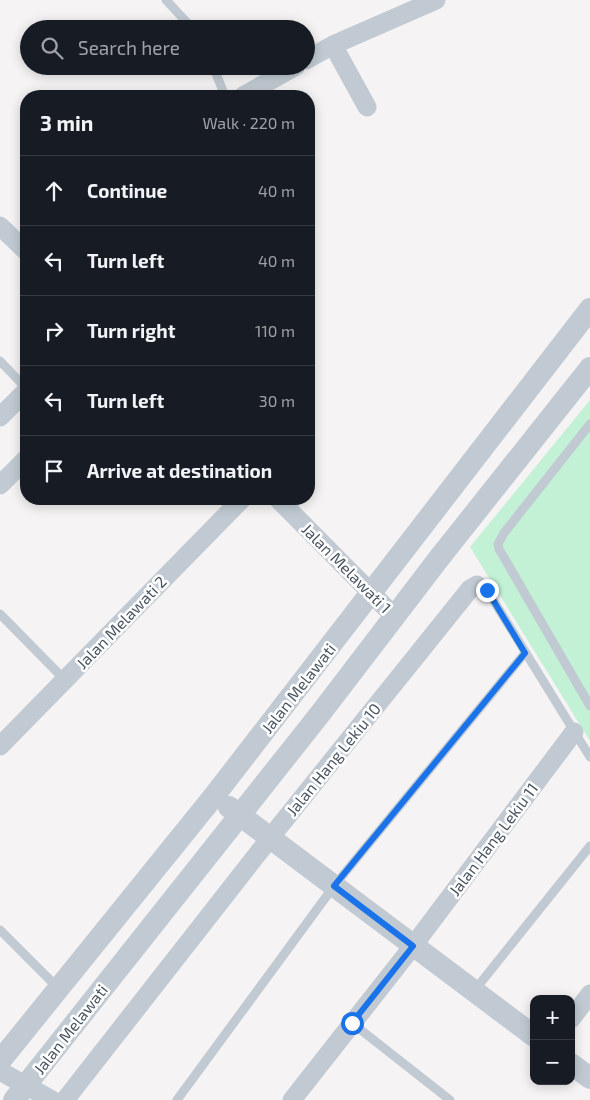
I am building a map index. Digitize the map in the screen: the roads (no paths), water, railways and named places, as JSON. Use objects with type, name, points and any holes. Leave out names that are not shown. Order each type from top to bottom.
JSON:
[{"type":"street","points":[[315,55],[333,45],[436,0]]},
{"type":"street","points":[[333,45],[367,107]]},
{"type":"street","points":[[253,90],[280,75]]},
{"type":"street","points":[[0,226],[20,245]]},
{"type":"street","name":"Jalan Melawati","points":[[0,1061],[214,796],[590,310]]},
{"type":"street","name":"Jalan Melawati","points":[[19,1093],[396,617],[440,557],[590,368]]},
{"type":"street","points":[[0,418],[20,396]]},
{"type":"street","points":[[0,486],[20,465]]},
{"type":"street","name":"Jalan Melawati 2","points":[[0,746],[236,505]]},
{"type":"street","name":"Jalan Melawati 1","points":[[284,505],[396,617]]},
{"type":"street","name":"Jalan Hang Lekiu 10","points":[[65,1100],[270,838],[470,589],[478,585]]},
{"type":"street","name":"Jalan Hang Lekiu 11","points":[[300,1097],[352,1023],[413,946],[574,732]]},
{"type":"street","points":[[214,796],[530,1033]]},
{"type":"street","points":[[575,1014],[590,994]]},
{"type":"street","points":[[575,1067],[590,1078]]},
{"type":"street","points":[[0,1072],[19,1093],[52,1100]]},
{"type":"lane","points":[[166,0],[185,20]]},
{"type":"lane","points":[[217,75],[223,90]]},
{"type":"lane","points":[[0,361],[20,383]]},
{"type":"lane","points":[[590,424],[504,533],[498,544],[499,550],[590,706]]},
{"type":"lane","name":"Jalan Hang Lekiu 10","points":[[478,585],[487,590],[590,757]]},
{"type":"lane","points":[[0,614],[65,680]]},
{"type":"lane","points":[[177,1100],[334,886],[525,653]]},
{"type":"lane","points":[[474,991],[590,846]]},
{"type":"lane","points":[[0,930],[59,988]]},
{"type":"lane","points":[[352,1023],[450,1100]]}]
